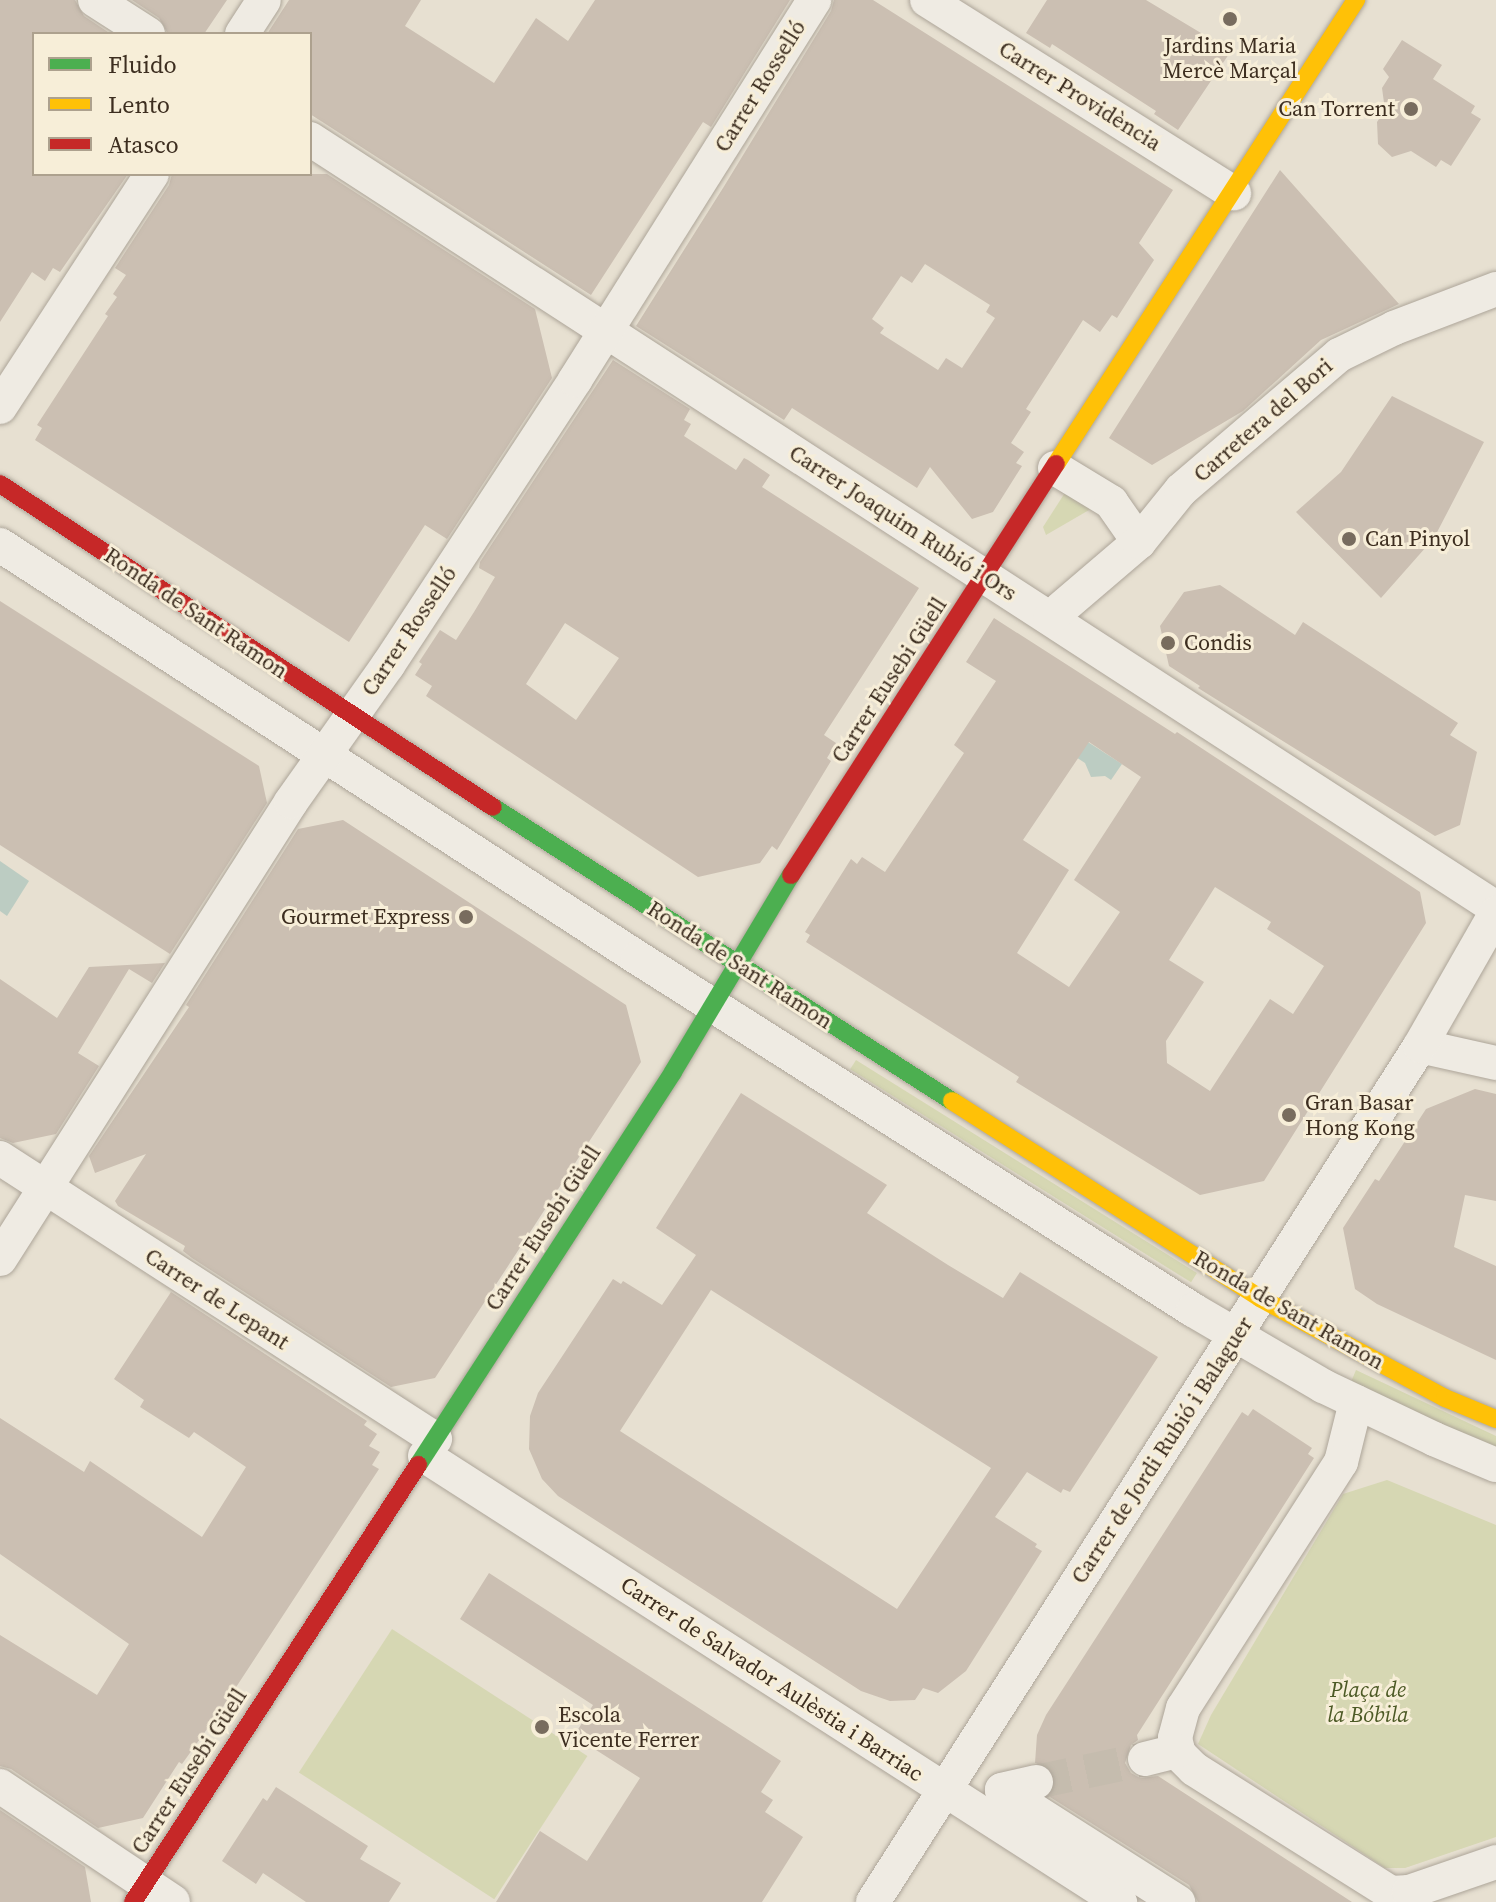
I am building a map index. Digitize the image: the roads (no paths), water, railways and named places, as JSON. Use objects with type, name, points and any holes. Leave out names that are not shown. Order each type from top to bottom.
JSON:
[{"type":"street","points":[[95,0],[145,32]]},
{"type":"street","points":[[243,32],[264,0]]},
{"type":"street","name":"Carrer Rosselló","points":[[0,1259],[325,753],[604,333],[814,0]]},
{"type":"street","name":"Carrer Providència","points":[[927,0],[1234,193]]},
{"type":"street","points":[[1139,542],[1111,502],[1055,468],[1356,0]]},
{"type":"street","name":"Carrer Joaquim Rubió i Ors","points":[[312,140],[1496,911]]},
{"type":"street","points":[[0,407],[151,176]]},
{"type":"street","name":"Carretera del Bori","points":[[1050,618],[1139,542],[1181,490],[1339,355],[1394,328],[1496,289]]},
{"type":"street","name":"Carrer Eusebi Güell","points":[[138,1893],[664,1086],[737,964],[1055,468]]},
{"type":"street","name":"Ronda de Sant Ramon","points":[[0,484],[352,716],[1260,1298],[1445,1398],[1496,1419]]},
{"type":"street","name":"Ronda de Sant Ramon","points":[[0,545],[712,1005],[1236,1334],[1356,1402],[1496,1465]]},
{"type":"street","name":"Carrer de Jordi Rubió i Balaguer","points":[[873,1902],[1420,1046],[1496,911]]},
{"type":"street","points":[[1420,1046],[1496,1063]]},
{"type":"street","name":"Carrer de Lepant","points":[[0,1158],[430,1448]]},
{"type":"street","points":[[1356,1402],[1341,1462],[1183,1708],[1176,1724],[1178,1751],[1194,1769],[1390,1898],[1496,1862]]},
{"type":"street","name":"Carrer de Salvador Aulèstia i Barriac","points":[[430,1448],[1120,1902]]},
{"type":"street","points":[[1145,1759],[1178,1751]]},
{"type":"street","points":[[1036,1782],[1002,1790],[1178,1902]]},
{"type":"street","points":[[0,1786],[138,1893],[173,1902]]},
{"type":"tunnel","points":[[1036,1782],[1145,1759]]},
{"type":"place","name":"Jardins Maria Mercè Marçal","points":[[1230,19]]},
{"type":"place","name":"Can Torrent","points":[[1411,109]]},
{"type":"place","name":"Can Pinyol","points":[[1349,539]]},
{"type":"place","name":"Condis","points":[[1168,643]]},
{"type":"place","name":"Gourmet Express","points":[[466,917]]},
{"type":"place","name":"Gran Basar Hong Kong","points":[[1289,1115]]},
{"type":"place","name":"Escola Vicente Ferrer","points":[[542,1727]]},
{"type":"park label","name":"Plaça de la Bóbila","points":[[1368,1702]]}]
